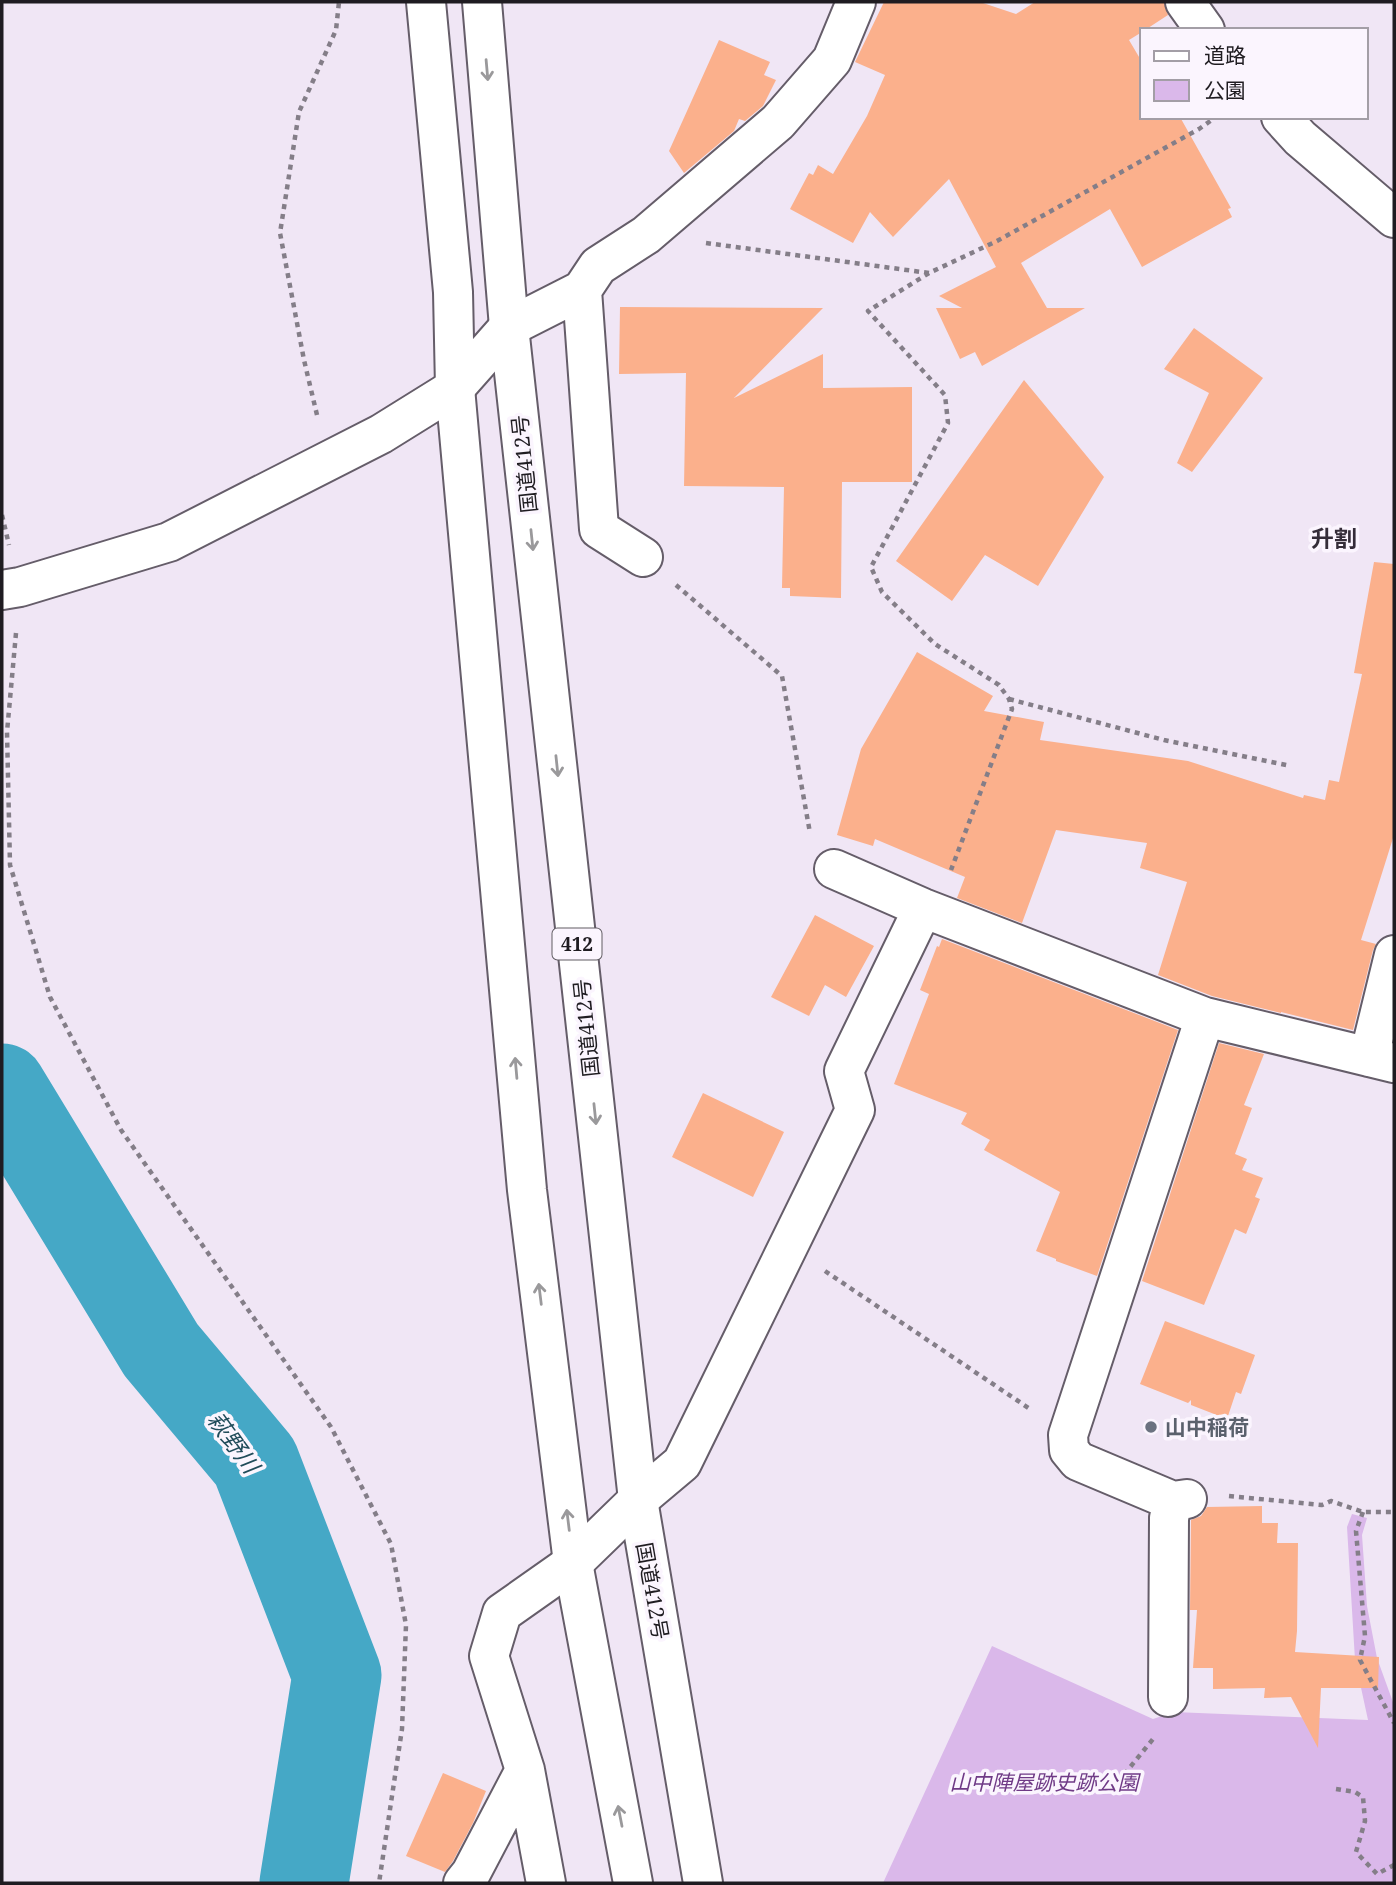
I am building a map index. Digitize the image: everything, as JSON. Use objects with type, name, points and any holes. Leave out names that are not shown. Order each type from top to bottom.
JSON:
[{"type":"main road","points":[[426,2],[453,292],[456,388],[527,1190],[573,1563],[633,1883]]},
{"type":"main road","name":"国道412号","points":[[482,2],[509,327],[638,1500],[703,1883]]},
{"type":"main road","points":[[11,589],[169,542],[381,434],[456,388],[509,327],[582,290],[598,266],[646,235],[778,122],[832,60],[856,2]]},
{"type":"main road","points":[[1185,2],[1204,28]]},
{"type":"main road","points":[[1282,119],[1300,138],[1394,218]]},
{"type":"main road","points":[[582,290],[599,529],[643,557]]},
{"type":"main road","points":[[834,869],[1205,1017],[1382,1060],[1394,955]]},
{"type":"main road","points":[[546,1883],[524,1770],[489,1656],[502,1613],[573,1563],[638,1500],[682,1463],[855,1110],[844,1071],[930,909]]},
{"type":"main road","points":[[1168,1697],[1169,1518],[1180,1500],[1078,1461],[1069,1450],[1068,1435],[1205,1017]]},
{"type":"main road","points":[[464,1883],[524,1770]]},
{"type":"path","points":[[329,461],[304,360],[281,233],[299,112],[336,30],[339,2]]},
{"type":"path","points":[[930,909],[1012,709],[1009,699],[999,685],[935,644],[882,592],[871,567],[948,423],[945,395],[868,312],[929,273],[997,241],[1213,119]]},
{"type":"path","points":[[646,235],[929,273]]},
{"type":"path","points":[[2,515],[11,589],[7,732],[10,865],[50,997],[121,1130],[331,1427],[391,1544],[406,1625],[405,1664],[402,1730],[379,1883]]},
{"type":"path","points":[[643,557],[782,676],[813,850],[834,869]]},
{"type":"path","points":[[1009,699],[1164,740],[1291,766]]},
{"type":"path","points":[[789,1246],[1068,1435]]},
{"type":"path","points":[[1180,1500],[1217,1495],[1322,1505],[1331,1501],[1363,1512],[1394,1512]]},
{"type":"path","points":[[1363,1512],[1356,1531],[1365,1636],[1360,1660],[1394,1723]]},
{"type":"path","points":[[1118,1782],[1159,1732],[1168,1697]]},
{"type":"path","points":[[1336,1789],[1355,1792],[1363,1797],[1365,1821],[1356,1852],[1377,1874],[1394,1866]]},
{"type":"green space","name":"山中陣屋跡史跡公園","points":[[1352,1514],[1367,1518],[1362,1535],[1367,1606],[1377,1658],[1394,1705],[1394,1883],[883,1883],[992,1646],[1153,1719],[1174,1712],[1368,1720],[1355,1660],[1347,1527]]},
{"type":"building","points":[[884,2],[980,2],[1016,14],[1035,2],[1164,2],[1168,15],[1148,28],[1140,28],[1140,33],[1129,40],[1140,59],[1140,119],[1181,119],[1231,208],[1228,209],[1232,217],[1142,267],[1110,209],[1021,263],[1047,308],[1085,308],[982,366],[975,352],[960,359],[936,308],[962,308],[939,296],[996,267],[949,179],[893,237],[870,212],[853,243],[790,209],[809,173],[813,175],[818,165],[833,174],[867,116],[885,75],[855,62]]},
{"type":"building","points":[[719,40],[770,62],[764,75],[776,80],[763,106],[745,121],[739,119],[734,131],[684,173],[669,151]]},
{"type":"building","points":[[620,307],[823,308],[734,398],[823,354],[823,388],[912,387],[912,482],[842,482],[841,598],[790,596],[790,588],[782,588],[784,487],[684,486],[686,373],[619,374]]},
{"type":"building","points":[[1194,328],[1263,378],[1192,472],[1177,463],[1209,393],[1164,369]]},
{"type":"building","points":[[1024,380],[1104,477],[1038,586],[985,555],[952,601],[896,561]]},
{"type":"building","points":[[1374,562],[1394,564],[1394,835],[1361,940],[1376,944],[1353,1030],[1212,996],[1158,975],[1187,882],[1140,868],[1147,843],[1056,830],[1022,923],[957,898],[965,877],[875,839],[873,846],[837,835],[861,749],[917,652],[993,696],[984,711],[1044,722],[1040,740],[1188,761],[1303,798],[1304,795],[1325,800],[1329,780],[1339,782],[1362,674],[1354,673]]},
{"type":"building","points":[[815,915],[874,946],[846,997],[825,985],[809,1016],[771,997]]},
{"type":"building","points":[[942,939],[1178,1030],[1097,1276],[1036,1251],[1060,1192],[984,1150],[990,1140],[961,1124],[967,1113],[894,1084],[929,994],[920,990]]},
{"type":"building","points":[[1219,1043],[1264,1054],[1244,1105],[1252,1108],[1235,1154],[1247,1159],[1242,1170],[1263,1178],[1255,1197],[1260,1199],[1246,1234],[1235,1229],[1204,1305],[1142,1281]]},
{"type":"building","points":[[703,1093],[784,1132],[753,1197],[672,1157]]},
{"type":"building","points":[[1165,1321],[1255,1355],[1241,1394],[1236,1392],[1227,1419],[1191,1405],[1191,1400],[1188,1403],[1140,1384]]},
{"type":"building","points":[[1262,1506],[1262,1523],[1278,1523],[1277,1543],[1298,1543],[1295,1652],[1379,1657],[1378,1688],[1321,1688],[1318,1748],[1291,1697],[1264,1698],[1265,1688],[1213,1689],[1213,1668],[1193,1668],[1197,1610],[1190,1610],[1191,1520],[1201,1516],[1207,1507]]},
{"type":"building","points":[[443,1773],[486,1791],[473,1823],[445,1872],[406,1856]]},
{"type":"waterway","name":"萩野川","points":[[2,1088],[161,1350],[255,1462],[337,1675],[304,1883]]},
{"type":"place","name":"山中稲荷","points":[[1151,1427]]},
{"type":"district","name":"升割","points":[[1334,538]]}]
